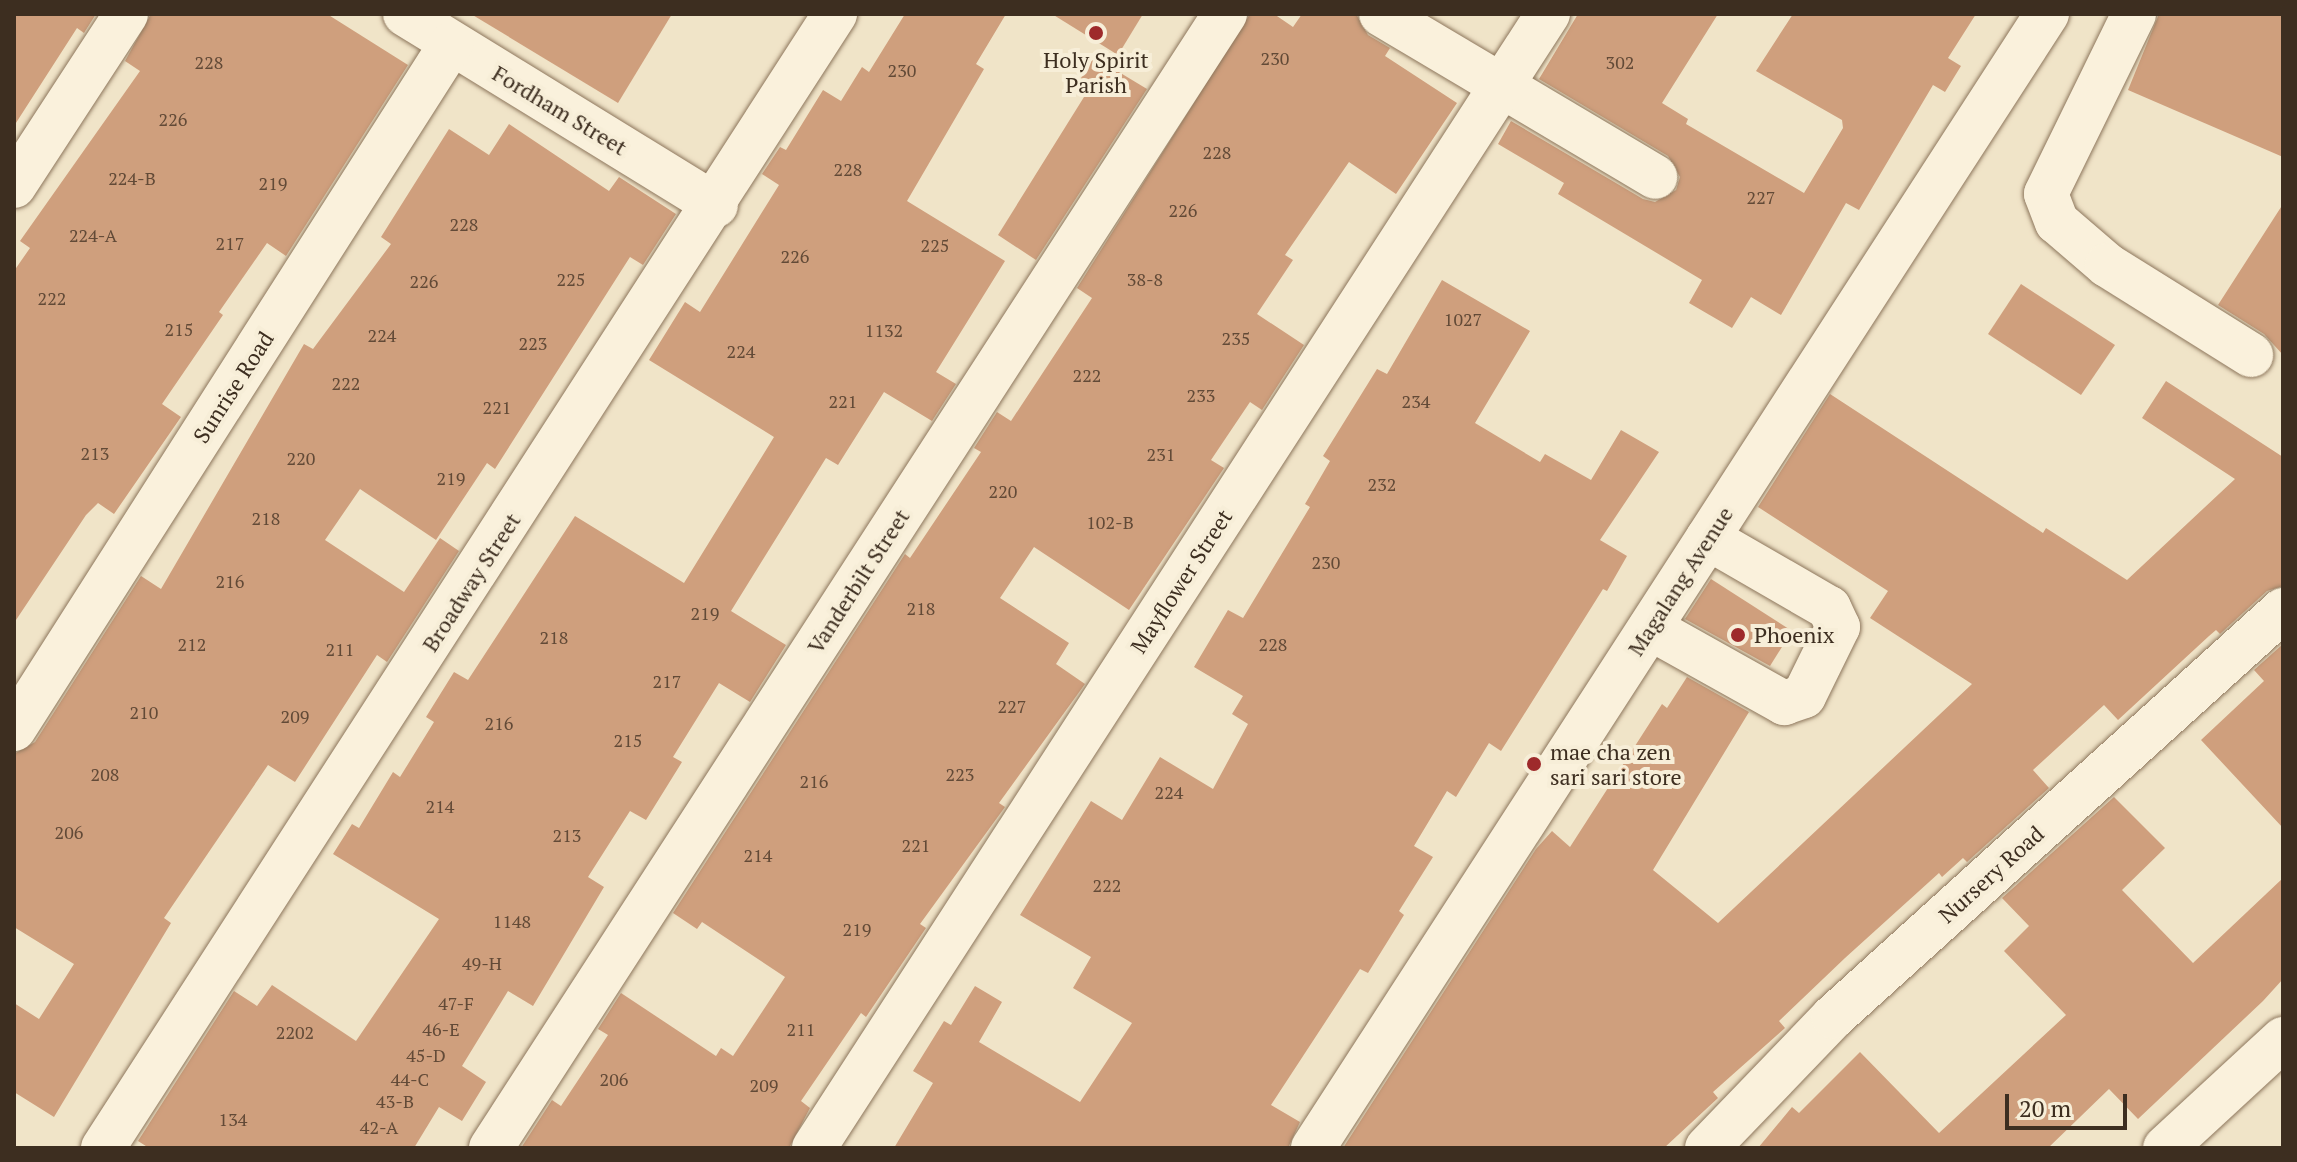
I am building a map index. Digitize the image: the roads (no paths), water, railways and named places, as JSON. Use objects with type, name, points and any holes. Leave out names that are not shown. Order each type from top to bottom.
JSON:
[{"type":"street","points":[[14,186],[126,14]]},
{"type":"street","name":"Fordham Street","points":[[405,14],[716,205]]},
{"type":"street","name":"Broadway Street","points":[[103,1148],[716,205],[835,14]]},
{"type":"street","name":"Vanderbilt Street","points":[[491,1148],[1225,14]]},
{"type":"street","points":[[1381,14],[1655,177]]},
{"type":"street","name":"Mayflower Street","points":[[814,1148],[1548,14]]},
{"type":"street","name":"Magalang Avenue","points":[[1313,1148],[2047,14]]},
{"type":"street","points":[[2134,14],[2046,194],[2057,222],[2107,265],[2251,355]]},
{"type":"street","name":"Sunrise Road","points":[[14,729],[451,44]]},
{"type":"street","points":[[1650,628],[1784,703],[1804,696],[1838,627],[1829,608],[1708,538]]},
{"type":"street","name":"Nursery Road","points":[[1707,1148],[1833,1017],[2283,610]]},
{"type":"street","points":[[2165,1148],[2283,1039]]},
{"type":"place","name":"Holy Spirit Parish","points":[[1096,33]]},
{"type":"place","name":"Phoenix","points":[[1738,635]]},
{"type":"place","name":"mae cha zen sari sari store","points":[[1534,764]]}]
